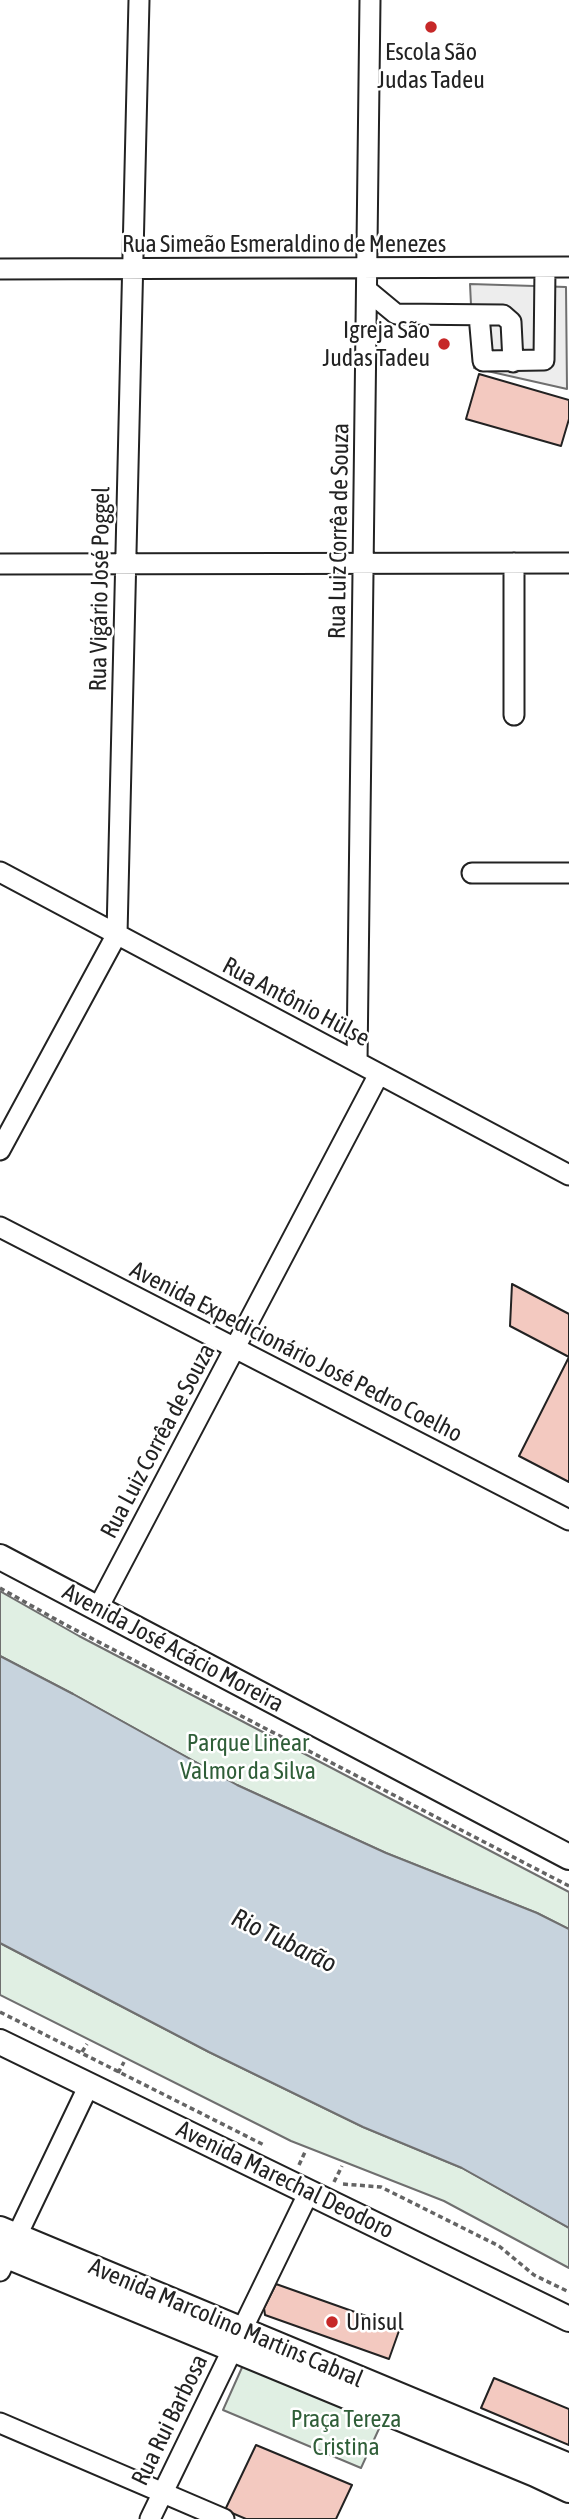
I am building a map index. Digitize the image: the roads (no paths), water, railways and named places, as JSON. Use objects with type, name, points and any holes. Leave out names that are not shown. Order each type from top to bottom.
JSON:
[{"type":"main road","name":"Avenida José Acácio Moreira","points":[[0,1557],[569,1857]]},
{"type":"main road","name":"Avenida Marechal Deodoro","points":[[0,2042],[569,2319]]},
{"type":"main road","name":"Avenida Marcolino Martins Cabral","points":[[5,2249],[569,2466]]},
{"type":"main road","name":"Avenida Marcolino Martins Cabral","points":[[237,2339],[569,2490]]},
{"type":"street","name":"Rua Vigário José Poggel","points":[[0,1150],[117,934],[139,0]]},
{"type":"street","name":"Rua Luiz Corrêa de Souza","points":[[357,1062],[370,0]]},
{"type":"street","name":"Rua Simeão Esmeraldino de Menezes","points":[[0,269],[569,267]]},
{"type":"street","points":[[479,315],[483,361],[544,360],[545,268]]},
{"type":"street","points":[[366,290],[396,314],[508,317],[511,322],[513,362]]},
{"type":"street","points":[[514,563],[514,715]]},
{"type":"street","points":[[0,564],[569,563]]},
{"type":"street","name":"Rua Antônio Hülse","points":[[0,872],[569,1175]]},
{"type":"street","points":[[472,873],[569,873]]},
{"type":"street","name":"Rua Luiz Corrêa de Souza","points":[[98,1608],[379,1074]]},
{"type":"street","name":"Avenida Expedicionário José Pedro Coelho","points":[[0,1227],[234,1348],[566,1513]]},
{"type":"street","points":[[5,2249],[89,2085]]},
{"type":"street","name":"Rua Rui Barbosa","points":[[150,2519],[309,2192]]},
{"type":"street","points":[[0,2423],[224,2519]]},
{"type":"water","name":"Rio Tubarão","points":[[0,1656],[237,1785],[386,1853],[537,1913],[569,1929],[569,2228],[462,2168],[363,2127],[209,2052],[0,1943]]},
{"type":"place","name":"Escola São Judas Tadeu","points":[[431,27]]},
{"type":"place","name":"Igreja São Judas Tadeu","points":[[444,344]]},
{"type":"place","name":"Unisul","points":[[332,2322]]},
{"type":"park label","name":"Parque Linear Valmor da Silva","points":[[248,1757]]},
{"type":"park label","name":"Praça Tereza Cristina","points":[[346,2433]]}]
